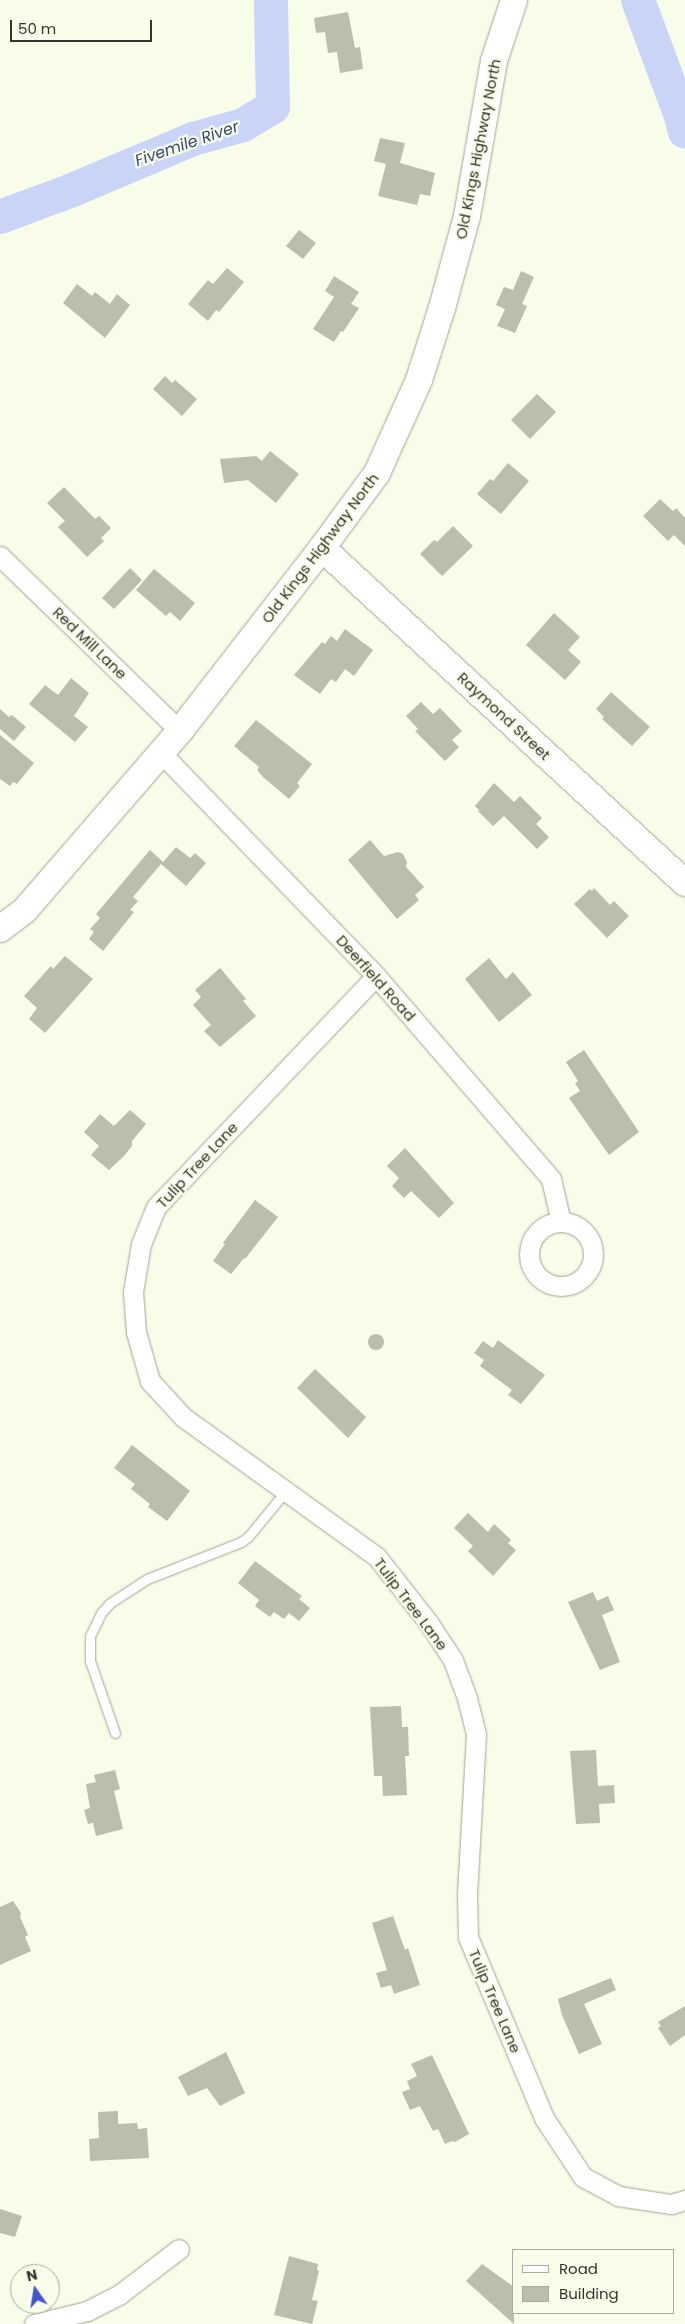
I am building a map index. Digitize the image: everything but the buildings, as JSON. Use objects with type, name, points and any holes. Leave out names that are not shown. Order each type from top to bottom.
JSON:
[{"type":"main road","name":"Old Kings Highway North","points":[[0,929],[24,910],[180,731],[322,548],[376,472],[419,380],[467,216],[494,61],[514,0]]},
{"type":"main road","name":"Raymond Street","points":[[322,548],[685,883]]},
{"type":"street","name":"Red Mill Lane","points":[[0,556],[180,731]]},
{"type":"street","name":"Deerfield Road","points":[[161,753],[376,976],[551,1179],[561,1222]]},
{"type":"street","name":"Tulip Tree Lane","points":[[376,976],[156,1207],[141,1244],[134,1292],[136,1332],[150,1381],[183,1417],[377,1557],[428,1622],[453,1660],[467,1698],[476,1734],[467,1894],[468,1937],[544,2118],[583,2177],[618,2196],[671,2204],[685,2200]]},
{"type":"street","points":[[34,2324],[87,2312],[120,2294],[179,2249]]},
{"type":"lane","points":[[115,1733],[90,1661],[90,1636],[101,1613],[110,1604],[147,1579],[241,1542],[248,1537],[285,1492]]},
{"type":"waterway","name":"Fivemile River","points":[[0,217],[70,191],[193,139],[243,125],[273,107],[271,0]]},
{"type":"waterway","name":"Fivemile River","points":[[638,0],[681,116],[685,132]]}]
